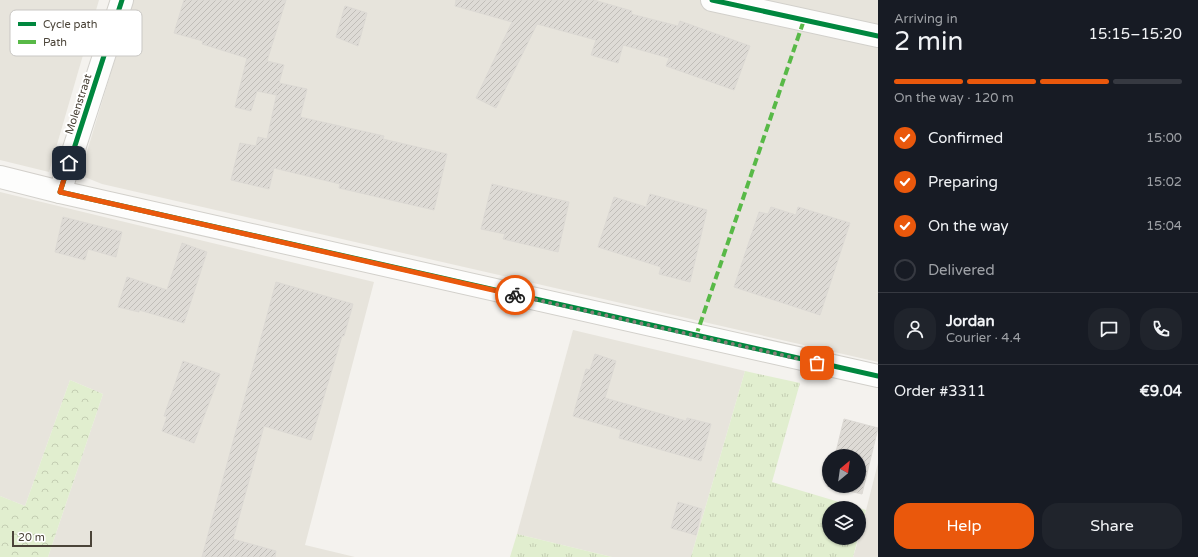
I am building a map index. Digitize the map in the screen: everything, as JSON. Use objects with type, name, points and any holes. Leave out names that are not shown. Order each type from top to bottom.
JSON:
[{"type":"street","name":"Molenstraat","points":[[119,10],[122,0]]},
{"type":"street","points":[[712,0],[878,36]]},
{"type":"street","name":"Molenstraat","points":[[60,192],[104,56]]},
{"type":"street","points":[[0,177],[60,192],[878,376]]},
{"type":"shaded area","points":[[0,0],[99,0],[96,10],[10,10],[10,56],[83,56],[49,172],[0,160]]},
{"type":"shaded area","points":[[133,0],[878,0],[878,362],[102,184],[82,176],[85,158],[116,56],[142,56],[142,10],[130,10]]},
{"type":"shaded area","points":[[0,192],[374,282],[305,545],[355,557],[48,557],[103,394],[70,380],[25,506],[0,496]]},
{"type":"shaded area","points":[[573,330],[745,371],[691,557],[612,557],[517,534]]},
{"type":"shaded area","points":[[878,463],[878,557],[853,557],[857,545],[866,545],[866,510]]},
{"type":"green space","points":[[745,371],[800,383],[772,482],[836,501],[822,501],[822,545],[856,545],[853,557],[691,557]]},
{"type":"green space","points":[[70,380],[103,394],[48,557],[0,557],[0,496],[25,506]]},
{"type":"green space","points":[[517,534],[612,557],[510,557]]},
{"type":"building","points":[[184,0],[286,0],[267,61],[284,65],[279,83],[307,89],[300,117],[384,136],[383,139],[447,154],[434,210],[339,188],[340,184],[274,168],[269,189],[231,180],[240,143],[256,146],[258,137],[267,139],[278,88],[276,95],[257,91],[251,111],[235,107],[247,58],[202,44],[203,41],[174,33]]},
{"type":"building","points":[[456,0],[594,0],[632,11],[631,14],[678,26],[680,21],[750,46],[734,90],[666,66],[669,58],[623,45],[618,63],[591,55],[596,40],[537,24],[496,108],[476,98],[512,22],[455,6]]},
{"type":"building","points":[[345,6],[367,13],[358,46],[336,37]]},
{"type":"building","points":[[492,184],[569,202],[558,252],[503,239],[505,234],[481,229]]},
{"type":"building","points":[[650,194],[707,210],[690,282],[659,274],[661,267],[598,247],[614,197],[646,207]]},
{"type":"building","points":[[771,207],[796,215],[798,207],[850,223],[820,315],[734,287],[759,212],[768,214]]},
{"type":"building","points":[[63,217],[122,232],[116,257],[88,249],[85,260],[55,252]]},
{"type":"building","points":[[182,243],[207,252],[184,323],[139,310],[139,312],[118,307],[127,277],[167,290]]},
{"type":"building","points":[[276,282],[353,304],[311,440],[264,426],[233,539],[276,551],[275,557],[202,557]]},
{"type":"building","points":[[595,354],[616,361],[605,398],[686,421],[687,418],[711,424],[701,461],[619,438],[621,430],[573,416],[586,369],[590,370]]},
{"type":"building","points":[[183,361],[220,374],[194,443],[162,431],[167,417],[164,416]]},
{"type":"building","points":[[844,419],[878,428],[866,478],[866,449],[837,449]]},
{"type":"building","points":[[678,502],[702,509],[696,535],[671,528]]},
{"type":"marked path","points":[[696,336],[804,20]]},
{"type":"cycle path","points":[[119,10],[122,0]]},
{"type":"cycle path","points":[[712,0],[878,36]]},
{"type":"cycle path","points":[[104,56],[60,192],[878,376]]},
{"type":"way so far","points":[[515,295],[817,363]]},
{"type":"route","points":[[69,163],[60,192],[515,295]]}]
